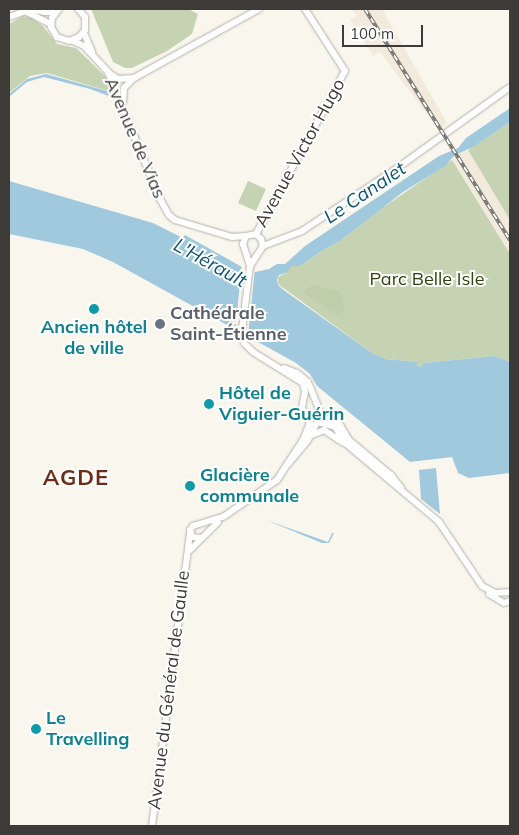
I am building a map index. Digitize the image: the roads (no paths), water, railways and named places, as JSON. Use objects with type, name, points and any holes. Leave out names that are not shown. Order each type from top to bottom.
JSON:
[{"type":"main road","points":[[9,18],[24,10],[31,9],[44,12],[57,10]]},
{"type":"main road","name":"Avenue de Vias","points":[[78,9],[85,18],[84,33],[94,55]]},
{"type":"main road","points":[[123,106],[122,91],[134,78],[259,9]]},
{"type":"main road","name":"Avenue Victor Hugo","points":[[259,236],[345,72],[306,9]]},
{"type":"main road","points":[[24,10],[51,24],[57,10]]},
{"type":"main road","name":"Avenue de Vias","points":[[51,24],[57,37],[64,40],[73,40],[84,46],[108,72],[160,199],[169,215],[175,220],[236,238]]},
{"type":"main road","points":[[73,40],[84,33]]},
{"type":"main road","points":[[108,72],[118,79],[134,78]]},
{"type":"main road","points":[[284,469],[295,458],[319,420],[316,402],[305,378],[256,355],[245,344],[242,330],[250,266],[257,253],[262,246],[302,231],[396,169],[510,87]]},
{"type":"main road","points":[[243,244],[246,236]]},
{"type":"main road","points":[[259,236],[262,246]]},
{"type":"main road","points":[[236,238],[259,236],[275,241]]},
{"type":"main road","points":[[236,238],[243,244],[250,266]]},
{"type":"main road","points":[[246,251],[257,253]]},
{"type":"main road","points":[[280,367],[303,383],[306,392],[302,408],[310,423]]},
{"type":"main road","points":[[304,401],[310,399],[316,402]]},
{"type":"main road","points":[[319,420],[335,428],[345,444]]},
{"type":"main road","points":[[198,524],[204,527],[203,536],[195,539],[190,534],[191,528],[198,524],[223,517],[272,485],[303,440],[310,423],[319,420],[340,425],[349,440],[391,475],[403,493]]},
{"type":"main road","points":[[311,435],[324,430],[345,444],[439,522],[483,591],[507,603],[510,601]]},
{"type":"main road","name":"Avenue du Général de Gaulle","points":[[187,554],[223,517]]},
{"type":"main road","name":"Avenue du Général de Gaulle","points":[[152,826],[190,534]]},
{"type":"main road","points":[[473,574],[486,589],[508,594]]},
{"type":"main road","points":[[502,601],[500,598],[508,594]]},
{"type":"water","points":[[46,74],[114,93],[114,98],[90,89],[44,77],[27,82],[9,97],[9,94],[27,79]]},
{"type":"water","name":"L'Hérault","points":[[510,108],[510,122],[473,147],[455,155],[445,166],[403,192],[340,241],[300,266],[292,266],[286,273],[279,275],[277,279],[278,285],[285,291],[372,353],[386,359],[419,362],[415,365],[421,367],[423,363],[495,356],[510,362],[510,473],[469,478],[458,473],[452,457],[410,462],[317,386],[310,374],[296,363],[113,262],[83,249],[9,234],[9,181],[153,223],[183,238],[185,235],[242,267],[255,272],[269,269],[277,264],[285,264],[305,246],[439,156],[458,148],[466,138]]},
{"type":"water","points":[[436,468],[440,514],[421,499],[419,470]]},
{"type":"water","points":[[266,520],[328,542],[332,533],[334,533],[329,543],[322,543]]},
{"type":"railway","points":[[365,9],[510,240]]},
{"type":"place","name":"Ancien hôtel de ville","points":[[94,309]]},
{"type":"place","name":"Cathédrale Saint-Étienne","points":[[160,324]]},
{"type":"place","name":"Hôtel de Viguier-Guérin","points":[[209,404]]},
{"type":"place","name":"Glacière communale","points":[[190,486]]},
{"type":"place","name":"Le Travelling","points":[[36,729]]},
{"type":"district","name":"AGDE","points":[[76,478]]},
{"type":"water label","name":"Le Canalet","points":[[365,193]]},
{"type":"park label","name":"Parc Belle Isle","points":[[427,279]]}]
